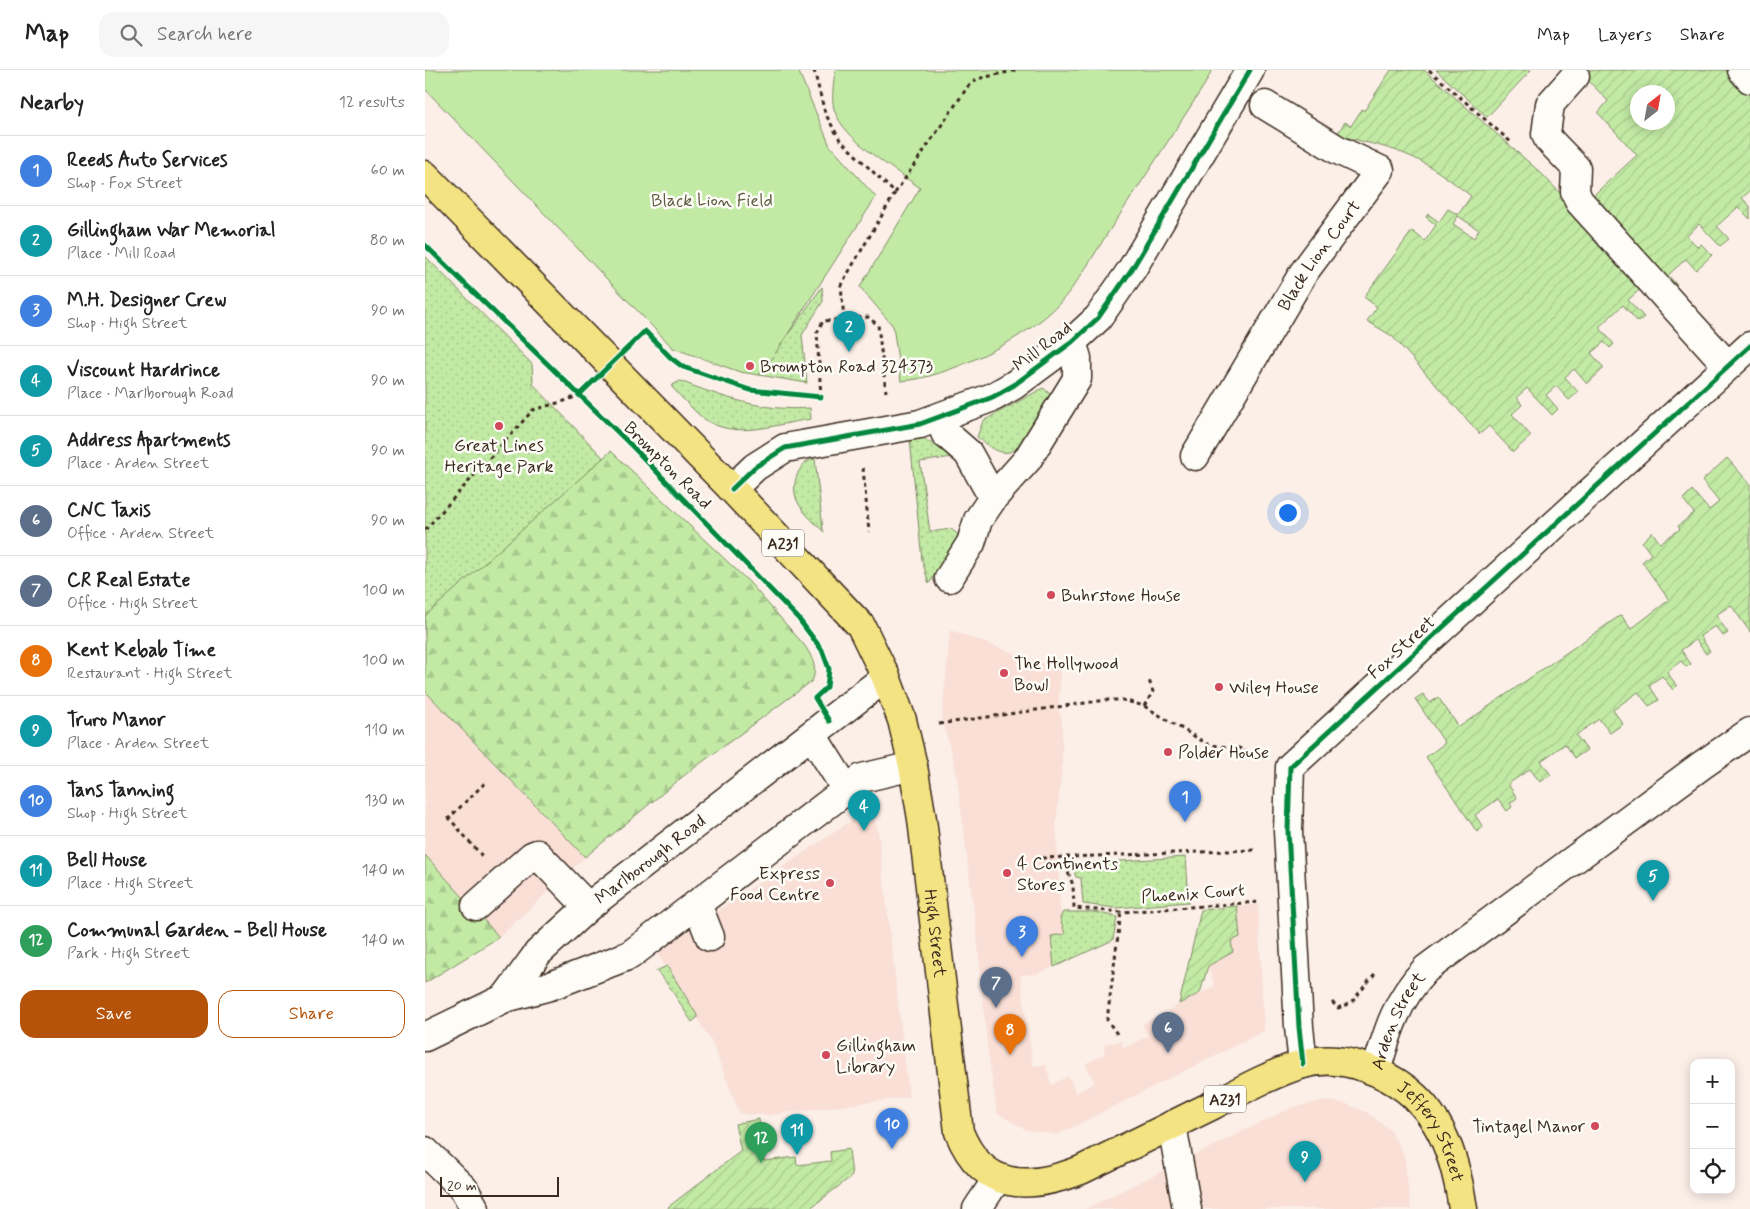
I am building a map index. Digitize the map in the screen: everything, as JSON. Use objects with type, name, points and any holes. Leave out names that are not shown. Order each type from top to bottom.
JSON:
[{"type":"main road","name":"Brompton Road","points":[[425,175],[732,489],[861,626],[886,677]]},
{"type":"main road","name":"High Street","points":[[886,677],[902,720],[913,766],[922,819],[959,1132],[963,1142],[976,1160],[997,1179]]},
{"type":"main road","name":"Arden Street","points":[[997,1179],[1026,1183],[1054,1181],[1081,1170],[1245,1089],[1303,1064],[1349,1062],[1376,1071]]},
{"type":"main road","name":"Jeffery Street","points":[[1376,1071],[1409,1090],[1436,1120],[1453,1157],[1463,1209]]},
{"type":"street","name":"Mill Road","points":[[732,489],[755,467],[785,448],[920,424],[993,397],[1014,385],[1073,342],[1098,318],[1132,269],[1250,70]]},
{"type":"street","points":[[1742,70],[1750,79]]},
{"type":"street","points":[[1575,76],[1550,104],[1546,134],[1548,139],[1576,168],[1575,192],[1579,201],[1728,366]]},
{"type":"street","name":"Black Lion Court","points":[[1195,456],[1304,272],[1380,170],[1338,150],[1265,105]]},
{"type":"street","name":"Mill Road","points":[[949,578],[971,542],[978,520],[993,498],[1027,460],[1077,379],[1077,358],[1073,342]]},
{"type":"street","name":"Fox Street","points":[[1303,1064],[1299,1027],[1288,831],[1290,767],[1750,346]]},
{"type":"street","points":[[941,417],[945,433],[968,453],[993,498]]},
{"type":"street","name":"Marlborough Road","points":[[505,998],[538,953],[589,907],[886,677]]},
{"type":"street","name":"Arden Street","points":[[1376,1071],[1391,1020],[1403,997],[1426,969],[1702,765],[1750,732]]},
{"type":"street","points":[[812,735],[847,789]]},
{"type":"street","name":"Marlborough Road","points":[[425,1037],[505,998],[551,986],[631,955],[862,778],[913,766]]},
{"type":"street","points":[[476,906],[532,856],[537,854],[589,907]]},
{"type":"street","points":[[697,904],[710,937]]},
{"type":"street","points":[[1172,1125],[1187,1209]]},
{"type":"street","points":[[425,1151],[464,1189],[475,1209]]},
{"type":"street","points":[[977,1209],[997,1179]]},
{"type":"path","points":[[814,70],[825,113],[840,140],[895,193]]},
{"type":"path","points":[[844,319],[841,285],[895,193],[969,85],[977,79],[1017,70]]},
{"type":"path","points":[[1429,70],[1520,151]]},
{"type":"path","points":[[815,396],[821,397],[817,333],[823,321],[868,317],[877,326],[886,392]]},
{"type":"path","points":[[425,530],[533,410],[579,395],[610,365]]},
{"type":"path","points":[[572,388],[584,400]]},
{"type":"path","points":[[862,459],[869,532]]},
{"type":"path","points":[[1144,706],[1153,692],[1149,680]]},
{"type":"path","points":[[939,724],[1107,700],[1123,700],[1144,706],[1209,745],[1239,748],[1263,761]]},
{"type":"path","points":[[487,782],[449,818],[504,881]]},
{"type":"path","points":[[1042,858],[1264,849]]},
{"type":"path","points":[[1328,998],[1338,1008],[1351,1002],[1379,969]]},
{"type":"shaded area","points":[[950,630],[1061,670],[1058,710],[1062,718],[1062,769],[1056,823],[1060,909],[1065,934],[1051,936],[1054,967],[1037,974],[1020,975],[1033,1066],[1046,1065],[1051,1085],[1068,1076],[1076,1093],[1095,1083],[1085,1064],[1104,1054],[1105,1044],[1121,1041],[1124,1048],[1148,1036],[1142,1024],[1215,986],[1208,966],[1233,951],[1231,941],[1240,936],[1237,906],[1258,905],[1264,1031],[1057,1135],[1026,1130],[997,1113],[987,1045],[978,945],[959,793],[955,766],[942,719]]},
{"type":"shaded area","points":[[425,691],[585,857],[494,942],[425,867]]},
{"type":"shaded area","points":[[870,808],[878,830],[909,1097],[769,1115],[740,1114],[712,1043],[657,952]]},
{"type":"shaded area","points":[[1325,1100],[1346,1104],[1366,1112],[1389,1129],[1404,1154],[1411,1209],[1085,1209],[1291,1108]]},
{"type":"green space","name":"Black Lion Field","points":[[425,70],[798,70],[830,146],[876,197],[771,360],[767,362],[759,375],[740,372],[673,348],[425,89]]},
{"type":"green space","points":[[835,70],[1212,70],[1205,84],[1072,288],[1057,306],[1026,331],[984,355],[940,373],[919,379],[901,381],[893,326],[860,287],[920,188],[871,153],[839,121],[833,104]]},
{"type":"green space","points":[[1391,70],[1424,70],[1541,173],[1646,284],[1628,300],[1644,317],[1638,322],[1623,305],[1599,327],[1614,344],[1610,348],[1604,342],[1591,353],[1604,368],[1587,384],[1574,369],[1565,377],[1578,392],[1569,400],[1556,386],[1546,395],[1558,409],[1552,415],[1527,388],[1517,397],[1522,405],[1512,414],[1531,436],[1513,452],[1489,426],[1480,434],[1392,336],[1367,321],[1377,307],[1364,297],[1412,231],[1425,241],[1436,225],[1426,217],[1428,214],[1439,222],[1448,209],[1458,215],[1471,196],[1414,158],[1389,148],[1337,134],[1345,122],[1351,126],[1362,109],[1364,111]],"holes":[[[1458,216],[1479,230],[1474,238],[1453,224]]]},
{"type":"green space","points":[[1436,70],[1531,70],[1487,117]]},
{"type":"green space","points":[[1578,70],[1728,70],[1750,95],[1750,191],[1742,198],[1750,206],[1750,219],[1738,207],[1717,226],[1729,239],[1720,246],[1699,224],[1687,236],[1698,247],[1701,244],[1712,255],[1696,270],[1686,259],[1668,275],[1677,285],[1670,292],[1587,201],[1637,155],[1598,113],[1608,101]]},
{"type":"green space","name":"Great Lines Heritage Park","points":[[425,256],[532,364],[533,384],[613,468],[425,635]]},
{"type":"green space","points":[[822,287],[823,301],[802,335],[807,383],[759,375]]},
{"type":"green space","points":[[680,381],[743,402],[776,408],[810,408],[811,419],[751,429],[736,430],[722,427],[709,422],[696,412],[671,386]]},
{"type":"green space","points":[[1043,388],[1053,396],[1021,445],[1015,450],[1009,452],[998,451],[977,437],[983,421]]},
{"type":"green space","points":[[918,437],[925,439],[952,457],[920,462],[930,532],[951,529],[960,536],[929,584],[922,560],[910,439]]},
{"type":"green space","points":[[611,451],[749,582],[805,646],[812,658],[814,676],[812,681],[686,774],[585,857],[425,691],[425,616]]},
{"type":"green space","points":[[1727,458],[1750,484],[1750,632],[1731,605],[1716,615],[1728,633],[1723,636],[1715,626],[1700,636],[1710,651],[1706,654],[1696,640],[1681,650],[1691,664],[1686,667],[1681,661],[1667,672],[1677,686],[1673,690],[1662,676],[1649,685],[1659,700],[1649,706],[1638,692],[1613,710],[1623,724],[1610,733],[1599,719],[1576,735],[1587,750],[1575,758],[1565,744],[1541,761],[1551,775],[1540,782],[1530,769],[1508,784],[1517,798],[1510,803],[1512,807],[1507,811],[1498,799],[1475,815],[1483,827],[1477,832],[1426,757],[1445,743],[1415,699],[1423,694],[1430,703],[1438,697],[1459,727],[1621,615],[1631,629],[1669,600],[1642,562],[1651,554],[1642,542],[1652,532],[1660,543],[1680,529],[1678,526],[1694,513],[1683,499],[1692,490],[1709,510],[1719,502],[1702,481]]},
{"type":"green space","points":[[815,459],[824,532],[800,506],[796,499],[795,491],[795,483],[801,468],[805,463]]},
{"type":"green space","points":[[425,855],[499,937],[425,983]]},
{"type":"green space","points":[[1186,857],[1189,902],[1116,908],[1083,904],[1081,878],[1076,877],[1071,864]]},
{"type":"green space","points":[[1237,906],[1240,937],[1231,941],[1233,952],[1208,966],[1200,993],[1179,1004],[1201,910]]},
{"type":"green space","points":[[1063,912],[1095,912],[1117,917],[1113,940],[1054,967],[1051,936],[1065,934],[1060,918]]},
{"type":"green space","points":[[667,966],[697,1015],[697,1018],[692,1022],[670,988],[656,971]]},
{"type":"green space","points":[[759,1119],[764,1161],[796,1157],[797,1165],[831,1161],[830,1152],[849,1149],[852,1176],[809,1209],[669,1209],[668,1207],[741,1151],[735,1124]]},
{"type":"cycle path","points":[[732,489],[755,467],[785,448],[920,424],[993,397],[1014,385],[1072,342],[1098,318],[1132,269],[1250,70]]},
{"type":"cycle path","points":[[425,245],[632,446],[798,618],[822,650],[829,669],[827,687],[815,698],[829,721]]},
{"type":"cycle path","points":[[579,395],[645,331],[671,358],[683,367],[750,390],[821,397]]},
{"type":"cycle path","points":[[1303,1064],[1299,1027],[1288,831],[1290,767],[1750,346]]},
{"type":"place","name":"Gillingham War Memorial","points":[[849,352]]},
{"type":"place","name":"Brompton Road 324373","points":[[750,366]]},
{"type":"place","name":"Great Lines Heritage Park","points":[[499,426]]},
{"type":"place","name":"Buhrstone House","points":[[1051,595]]},
{"type":"place","name":"The Hollywood Bowl","points":[[1004,673]]},
{"type":"place","name":"Wiley House","points":[[1219,687]]},
{"type":"place","name":"Polder House","points":[[1168,752]]},
{"type":"place","name":"Reeds Auto Services","points":[[1185,822]]},
{"type":"place","name":"Viscount Hardrince","points":[[864,831]]},
{"type":"place","name":"4 Continents Stores","points":[[1007,873]]},
{"type":"place","name":"Express Food Centre","points":[[830,883]]},
{"type":"place","name":"Address Apartments","points":[[1653,901]]},
{"type":"place","name":"M.H. Designer Crew","points":[[1022,957]]},
{"type":"place","name":"CR Real Estate","points":[[996,1008]]},
{"type":"place","name":"CNC Taxis","points":[[1168,1053]]},
{"type":"place","name":"Gillingham Library","points":[[826,1055]]},
{"type":"place","name":"Kent Kebab Time","points":[[1010,1055]]},
{"type":"place","name":"Tintagel Manor","points":[[1595,1126]]},
{"type":"place","name":"Tans Tanning","points":[[892,1149]]},
{"type":"place","name":"Bell House","points":[[797,1155]]},
{"type":"place","name":"Communal Garden - Bell House","points":[[761,1163]]},
{"type":"place","name":"Truro Manor","points":[[1305,1182]]}]
